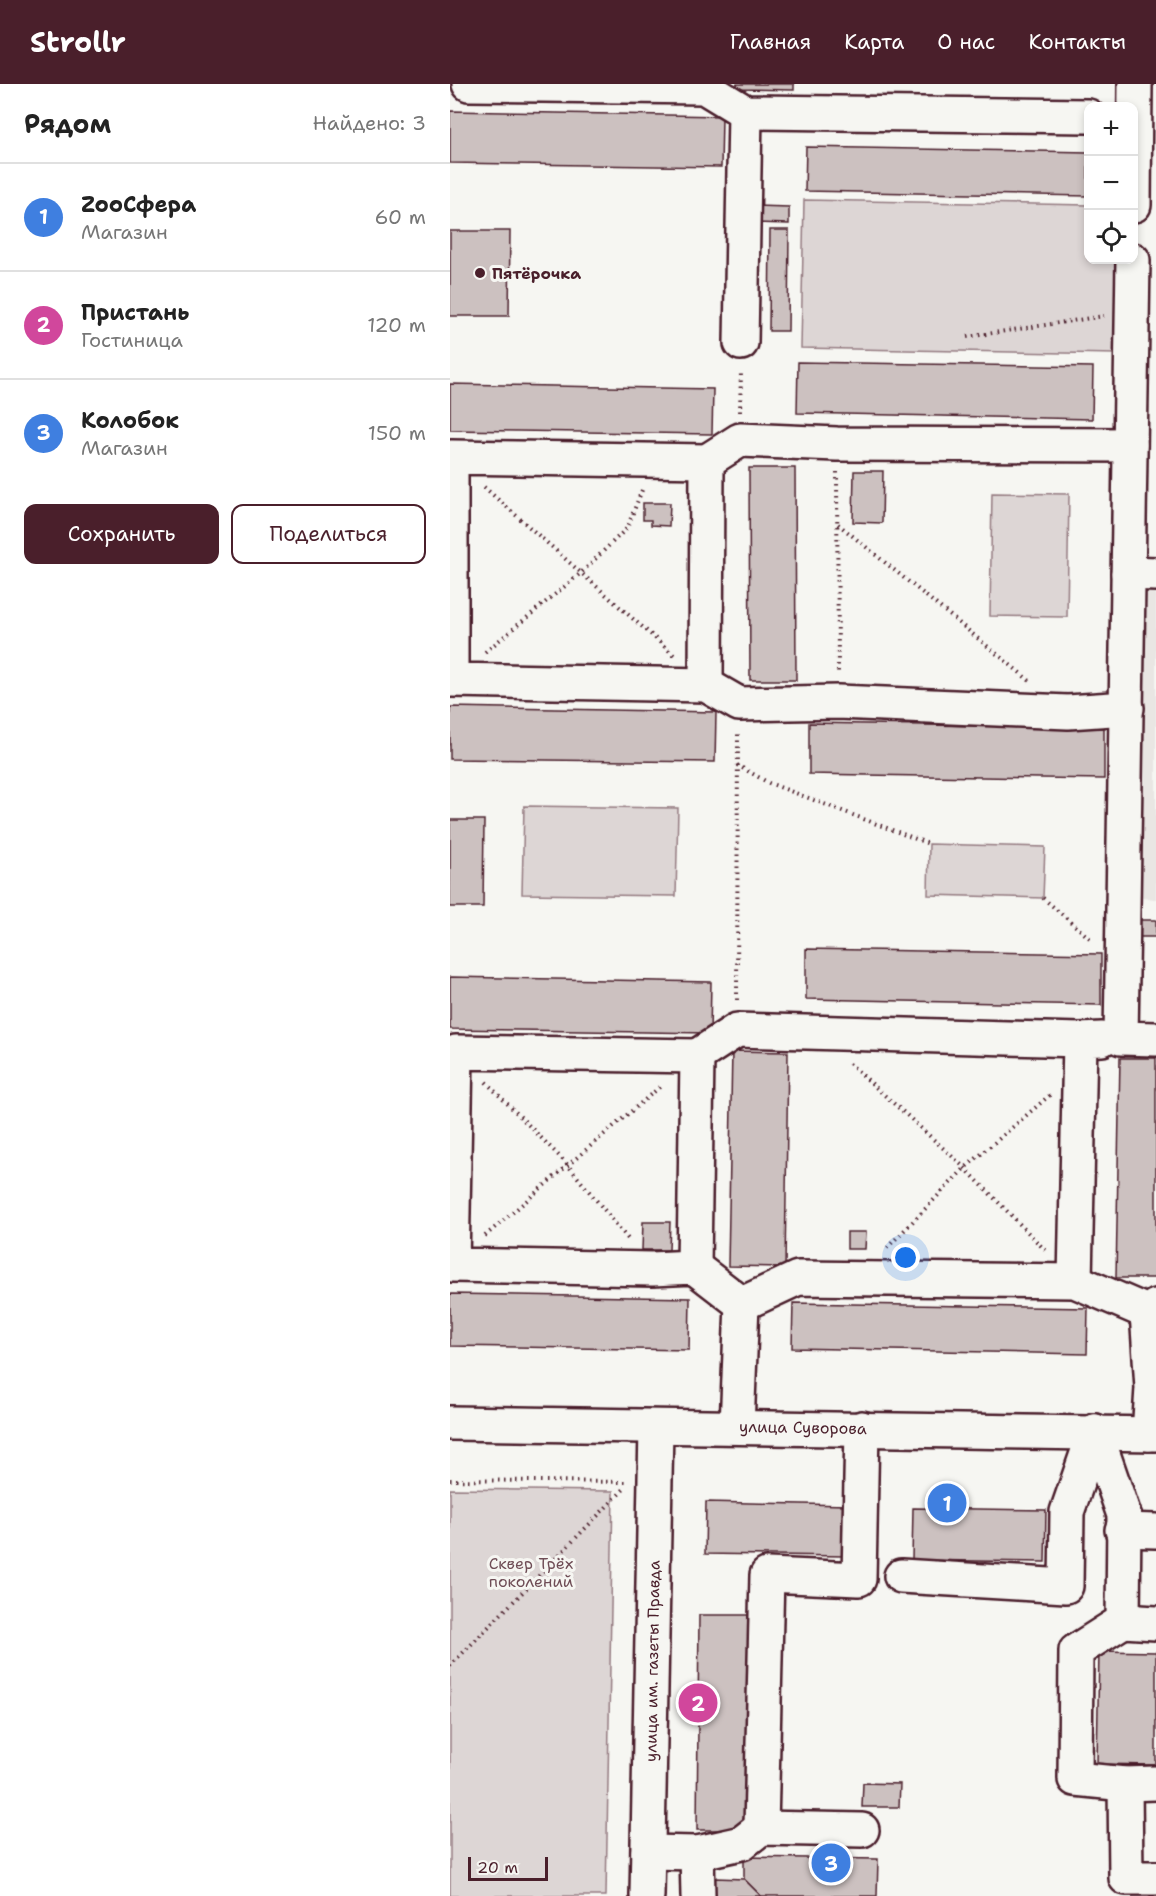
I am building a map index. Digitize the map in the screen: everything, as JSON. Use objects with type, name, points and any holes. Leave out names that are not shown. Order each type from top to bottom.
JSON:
[{"type":"main road","points":[[469,84],[704,86],[745,112],[1084,116]]},
{"type":"main road","points":[[741,342],[745,112]]},
{"type":"main road","points":[[1121,1038],[1120,963],[1127,708],[1142,574],[1130,445],[1132,264]]},
{"type":"main road","points":[[1127,708],[1068,712],[838,702],[739,704],[706,685],[451,680],[451,457],[707,461],[740,440],[837,444],[1130,445]]},
{"type":"main road","points":[[706,685],[707,461]]},
{"type":"main road","points":[[742,1305],[694,1267],[652,1269],[452,1265],[456,1052],[697,1056],[737,1030],[815,1032],[1080,1054],[1121,1038],[1156,1039]]},
{"type":"main road","points":[[1075,1281],[1080,1054]]},
{"type":"main road","points":[[694,1267],[697,1056]]},
{"type":"main road","points":[[742,1305],[798,1278],[1075,1281],[1152,1309],[1153,1434]]},
{"type":"main road","points":[[737,1426],[742,1305]]},
{"type":"main road","name":"улица Суворова","points":[[450,1423],[1095,1431],[1153,1434]]},
{"type":"main road","name":"улица им. газеты Правда","points":[[647,1896],[670,1853],[656,1427]]},
{"type":"main road","points":[[761,1828],[767,1575],[859,1579],[862,1428]]},
{"type":"main road","points":[[1095,1431],[1124,1515],[1122,1530],[1123,1621]]},
{"type":"main road","points":[[902,1576],[1066,1586],[1067,1512],[1095,1431]]},
{"type":"main road","points":[[666,1896],[670,1853],[676,1481]]},
{"type":"main road","points":[[1122,1530],[1156,1530]]},
{"type":"main road","points":[[1156,1623],[1123,1621],[1076,1651],[1075,1779],[1141,1783],[1126,1878],[1156,1878]]},
{"type":"main road","points":[[670,1853],[742,1843],[761,1828],[862,1830]]},
{"type":"main road","points":[[670,1853],[698,1896]]},
{"type":"path","points":[[967,337],[1132,312]]},
{"type":"path","points":[[740,440],[741,342]]},
{"type":"path","points":[[837,444],[838,702]]},
{"type":"path","points":[[451,457],[706,685]]},
{"type":"path","points":[[451,680],[581,573],[627,528],[654,460]]},
{"type":"path","points":[[838,524],[1031,682]]},
{"type":"path","points":[[737,1030],[736,764],[739,704]]},
{"type":"path","points":[[736,764],[769,783],[929,844]]},
{"type":"path","points":[[1043,898],[1120,963]]},
{"type":"path","points":[[815,1032],[965,1168],[1075,1281]]},
{"type":"path","points":[[456,1052],[566,1163],[652,1269]]},
{"type":"path","points":[[859,1278],[1080,1054]]},
{"type":"path","points":[[452,1265],[566,1163],[697,1056]]},
{"type":"path","points":[[450,1480],[631,1482],[450,1666]]},
{"type":"shaded area","points":[[1147,587],[1156,587],[1156,899],[1141,898]]},
{"type":"green space","points":[[804,200],[1084,205],[1084,264],[1119,264],[1117,354],[801,348]]},
{"type":"green space","points":[[992,493],[1069,494],[1067,617],[990,616]]},
{"type":"green space","points":[[524,806],[678,808],[676,896],[522,894]]},
{"type":"green space","points":[[929,844],[1045,847],[1043,898],[928,895]]},
{"type":"green space","name":"Сквер Трёх поколений","points":[[450,1489],[613,1491],[606,1896],[450,1896]]},
{"type":"building","points":[[737,84],[794,84],[794,90],[737,89]]},
{"type":"building","points":[[450,111],[722,116],[721,167],[450,163]]},
{"type":"building","points":[[806,147],[1084,152],[1084,196],[805,191]]},
{"type":"building","points":[[752,206],[789,207],[789,224],[752,223]]},
{"type":"building","points":[[770,230],[789,230],[788,331],[769,331]]},
{"type":"building","name":"Пятёрочка","points":[[450,231],[510,231],[509,316],[450,316]]},
{"type":"building","points":[[798,362],[1093,367],[1092,419],[797,413]]},
{"type":"building","points":[[450,384],[713,389],[712,434],[450,430]]},
{"type":"building","points":[[749,468],[795,468],[796,680],[750,680]]},
{"type":"building","points":[[854,471],[883,471],[882,523],[853,522]]},
{"type":"building","points":[[643,503],[670,503],[669,526],[651,525],[651,520],[643,520]]},
{"type":"building","points":[[450,707],[716,712],[715,762],[450,759]]},
{"type":"building","points":[[809,723],[1104,728],[1104,779],[809,774]]},
{"type":"building","points":[[450,820],[484,820],[483,907],[450,907]]},
{"type":"building","points":[[1132,920],[1156,920],[1156,937],[1131,937]]},
{"type":"building","points":[[806,949],[1101,954],[1101,1005],[806,999]]},
{"type":"building","points":[[450,977],[711,982],[710,1033],[450,1029]]},
{"type":"building","points":[[732,1051],[788,1052],[785,1267],[728,1266]]},
{"type":"building","points":[[1120,1058],[1156,1058],[1156,1278],[1116,1278]]},
{"type":"building","points":[[643,1222],[670,1222],[669,1250],[642,1250]]},
{"type":"building","points":[[847,1232],[866,1232],[865,1249],[847,1249]]},
{"type":"building","points":[[450,1294],[690,1298],[689,1350],[450,1346]]},
{"type":"building","points":[[793,1303],[1088,1308],[1087,1354],[792,1348]]},
{"type":"building","points":[[706,1502],[847,1505],[846,1556],[705,1554]]},
{"type":"building","points":[[913,1508],[1046,1510],[1045,1562],[912,1560]]},
{"type":"building","points":[[699,1615],[750,1615],[748,1830],[697,1830]]},
{"type":"building","points":[[1099,1651],[1156,1652],[1156,1773],[1155,1765],[1097,1764]]},
{"type":"building","points":[[863,1783],[900,1784],[899,1807],[862,1807]]},
{"type":"building","points":[[744,1857],[878,1859],[877,1896],[761,1896],[744,1879]]},
{"type":"building","points":[[715,1878],[744,1879],[761,1896],[715,1896]]},
{"type":"place","name":"Пятёрочка","points":[[480,273]]},
{"type":"place","name":"ZooСфера","points":[[947,1503]]},
{"type":"place","name":"Пристань","points":[[698,1703]]},
{"type":"place","name":"Колобок","points":[[831,1863]]}]
